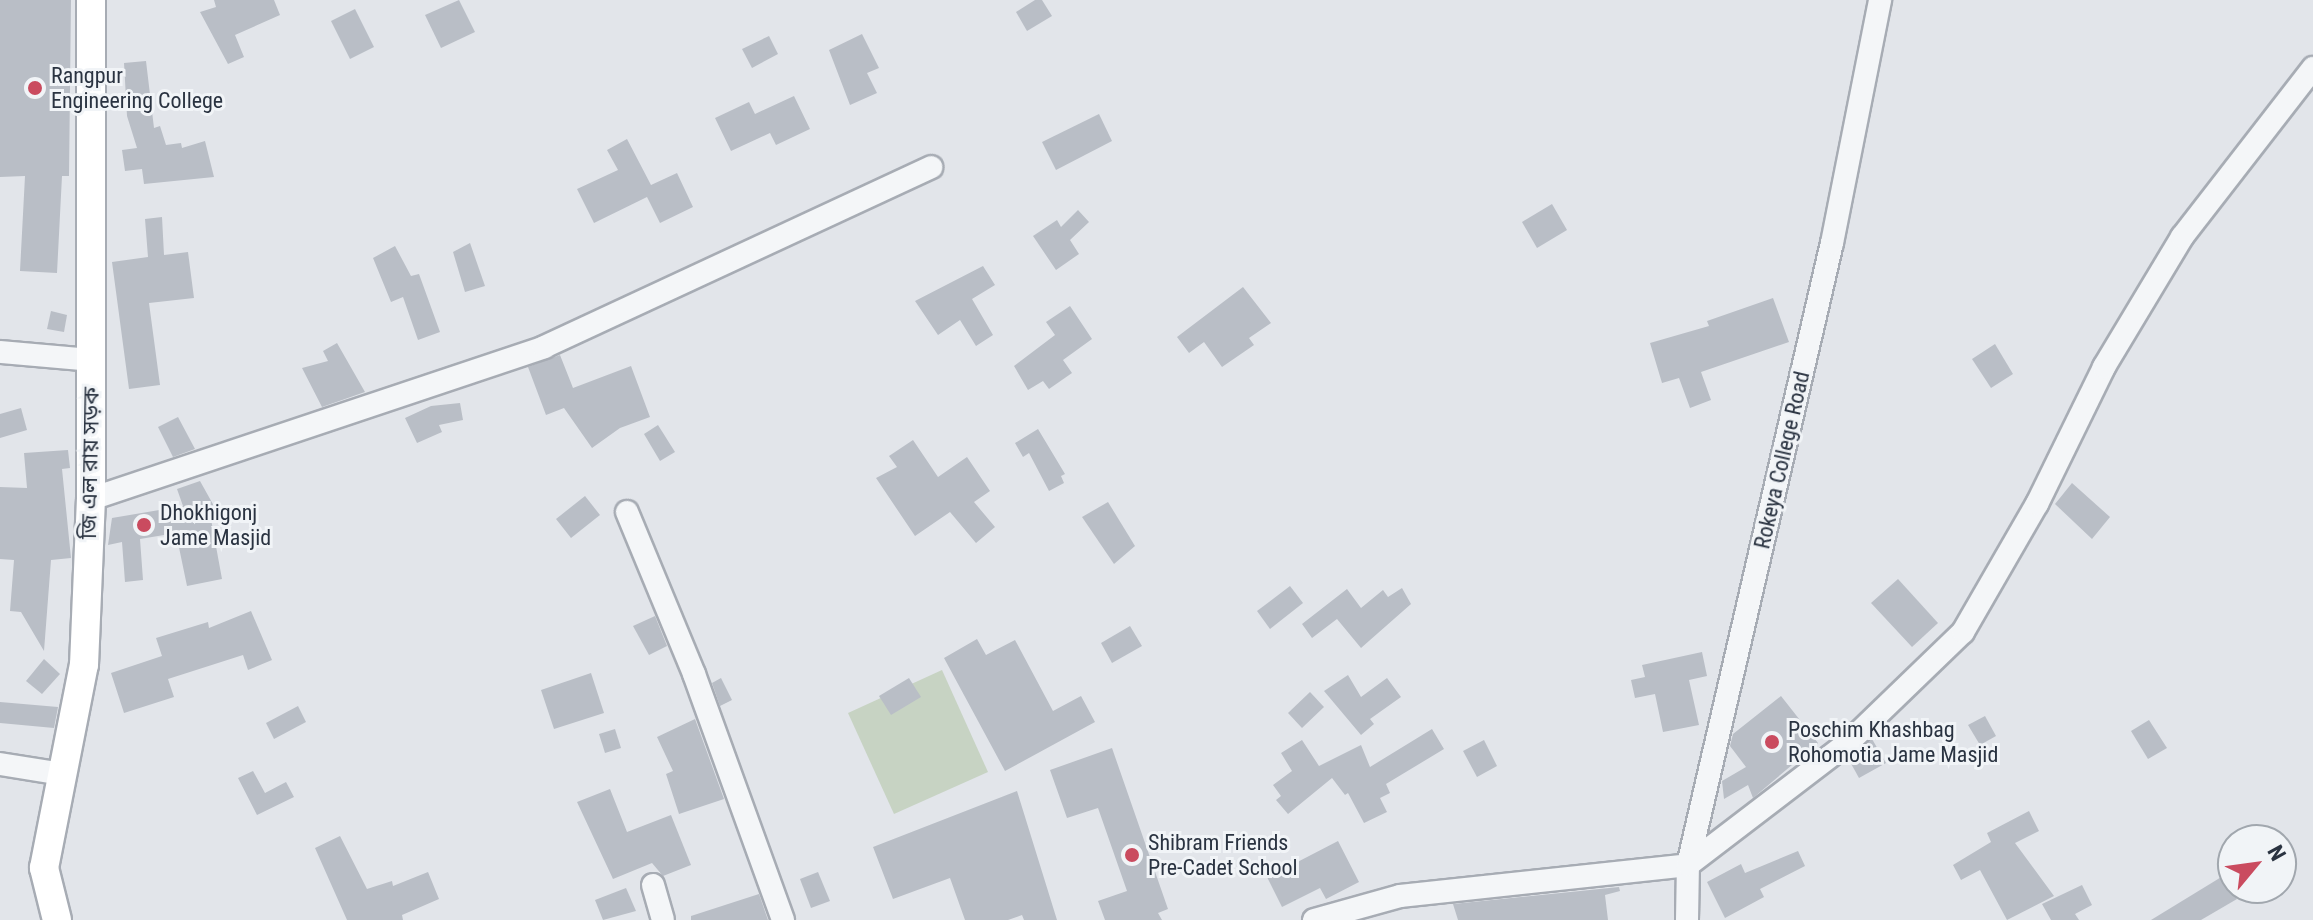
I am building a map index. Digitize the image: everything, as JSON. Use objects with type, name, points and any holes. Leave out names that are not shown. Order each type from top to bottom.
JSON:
[{"type":"main road","name":"জি এল রায় সড়ক","points":[[57,920],[44,868],[84,665],[91,499],[91,0]]},
{"type":"street","name":"Rokeya College Road","points":[[1687,920],[1688,865],[1832,243],[1880,0]]},
{"type":"street","points":[[1314,920],[1400,896],[1688,865],[1849,742],[1963,632],[2037,504],[2104,367],[2182,237],[2313,68]]},
{"type":"street","points":[[91,499],[544,347],[931,167]]},
{"type":"street","points":[[0,352],[91,360]]},
{"type":"street","points":[[627,512],[694,674],[783,920]]},
{"type":"street","points":[[0,764],[63,774]]},
{"type":"street","points":[[653,885],[663,920]]},
{"type":"green space","points":[[942,670],[988,772],[894,814],[848,713]]},
{"type":"building","name":"Rangpur Engineering College","points":[[0,0],[71,0],[69,176],[62,176],[57,273],[20,271],[25,176],[0,177]]},
{"type":"building","points":[[214,0],[274,0],[280,15],[235,35],[244,57],[228,64],[200,12],[216,7]]},
{"type":"building","points":[[459,0],[475,32],[441,48],[425,15]]},
{"type":"building","points":[[1035,0],[1042,0],[1052,16],[1027,31],[1016,12]]},
{"type":"building","points":[[355,9],[374,47],[350,59],[331,21]]},
{"type":"building","points":[[862,34],[879,68],[867,73],[877,93],[850,105],[829,50]]},
{"type":"building","points":[[769,36],[778,54],[752,68],[742,49]]},
{"type":"building","points":[[146,61],[154,128],[160,126],[166,145],[181,143],[182,148],[205,141],[214,177],[144,184],[142,169],[125,171],[122,150],[137,148],[127,116],[124,63]]},
{"type":"building","points":[[794,96],[810,129],[776,145],[770,133],[731,151],[715,118],[749,102],[755,114]]},
{"type":"building","points":[[1099,114],[1112,141],[1056,170],[1042,142]]},
{"type":"building","points":[[627,139],[651,185],[677,173],[693,207],[660,223],[647,197],[594,223],[577,189],[618,170],[607,150]]},
{"type":"building","points":[[1552,204],[1567,230],[1537,248],[1522,222]]},
{"type":"building","points":[[1078,210],[1089,222],[1070,240],[1079,254],[1056,270],[1033,236],[1057,220],[1061,227]]},
{"type":"building","points":[[162,217],[164,255],[188,252],[194,298],[149,303],[160,385],[129,389],[112,262],[148,257],[145,219]]},
{"type":"building","points":[[470,243],[485,286],[465,292],[453,252]]},
{"type":"building","points":[[395,246],[411,276],[419,274],[440,332],[418,340],[403,297],[391,302],[373,258]]},
{"type":"building","points":[[983,266],[995,285],[972,299],[993,335],[976,346],[960,320],[938,335],[915,301]]},
{"type":"building","points":[[1243,287],[1271,323],[1249,338],[1254,345],[1222,367],[1204,342],[1189,353],[1177,337]]},
{"type":"building","points":[[1773,298],[1789,342],[1701,372],[1711,400],[1690,408],[1679,378],[1662,383],[1650,343],[1709,326],[1707,321]]},
{"type":"building","points":[[1070,306],[1092,339],[1063,360],[1072,373],[1049,389],[1043,381],[1028,390],[1014,366],[1055,335],[1046,322]]},
{"type":"building","points":[[51,311],[67,315],[64,332],[47,329]]},
{"type":"building","points":[[337,343],[365,392],[322,407],[302,368],[328,361],[323,351]]},
{"type":"building","points":[[1995,344],[2013,374],[1991,388],[1972,359]]},
{"type":"building","points":[[560,355],[573,388],[631,366],[650,417],[620,428],[592,448],[564,408],[546,415],[528,367]]},
{"type":"building","points":[[460,403],[463,420],[439,425],[442,432],[417,443],[405,418],[431,406]]},
{"type":"building","points":[[21,408],[27,430],[0,438],[0,414]]},
{"type":"building","points":[[178,417],[195,449],[173,457],[158,427]]},
{"type":"building","points":[[658,425],[675,452],[660,461],[644,434]]},
{"type":"building","points":[[1038,429],[1065,474],[1061,476],[1064,483],[1049,491],[1029,453],[1023,457],[1015,443]]},
{"type":"building","points":[[913,440],[938,477],[967,457],[990,491],[974,502],[995,527],[976,543],[950,512],[915,536],[876,478],[897,467],[889,456]]},
{"type":"building","points":[[68,450],[70,468],[62,469],[71,558],[51,560],[44,651],[21,612],[10,611],[14,560],[0,559],[0,487],[27,488],[24,453]]},
{"type":"building","points":[[200,481],[219,515],[211,519],[222,579],[187,586],[176,533],[140,539],[143,580],[125,582],[122,542],[108,545],[112,518],[183,506],[177,489]]},
{"type":"building","points":[[2072,483],[2110,517],[2092,539],[2055,504]]},
{"type":"building","points":[[585,496],[600,515],[571,538],[556,519]]},
{"type":"building","points":[[1108,502],[1135,546],[1114,564],[1082,517]]},
{"type":"building","points":[[1898,579],[1938,623],[1912,647],[1871,603]]},
{"type":"building","points":[[1290,586],[1303,603],[1270,629],[1257,611]]},
{"type":"building","points":[[1402,588],[1411,604],[1361,648],[1337,619],[1312,638],[1302,624],[1347,589],[1361,608],[1383,590],[1388,597]]},
{"type":"building","points":[[251,611],[272,660],[248,670],[243,655],[168,679],[174,697],[124,713],[111,673],[162,656],[156,638],[208,622],[209,628]]},
{"type":"building","points":[[655,616],[667,646],[649,655],[633,626]]},
{"type":"building","points":[[1130,626],[1142,646],[1112,663],[1101,643]]},
{"type":"building","points":[[977,639],[986,655],[1015,640],[1053,711],[1081,696],[1095,722],[1005,771],[944,658]]},
{"type":"building","points":[[1702,652],[1707,676],[1689,680],[1699,725],[1663,732],[1655,694],[1635,698],[1631,680],[1645,677],[1642,665]]},
{"type":"building","points":[[44,659],[60,674],[42,694],[26,681]]},
{"type":"building","points":[[591,673],[604,713],[554,729],[541,690]]},
{"type":"building","points":[[1348,675],[1361,697],[1387,678],[1401,697],[1370,719],[1374,724],[1361,735],[1324,691]]},
{"type":"building","points":[[721,678],[732,700],[720,706],[712,683]]},
{"type":"building","points":[[909,678],[921,697],[891,715],[879,696]]},
{"type":"building","points":[[1310,692],[1324,707],[1302,728],[1288,713]]},
{"type":"building","name":"Poschim Khashbag Rohomotia Jame Masjid","points":[[1781,696],[1818,743],[1753,798],[1748,785],[1724,799],[1722,781],[1746,767],[1730,746],[1733,734]]},
{"type":"building","points":[[0,702],[58,707],[54,728],[0,723]]},
{"type":"building","points":[[298,706],[306,722],[274,739],[266,723]]},
{"type":"building","points":[[1985,716],[1996,736],[1980,745],[1968,725]]},
{"type":"building","points":[[695,719],[724,799],[679,814],[666,774],[673,771],[657,737]]},
{"type":"building","points":[[2149,720],[2167,748],[2148,759],[2131,731]]},
{"type":"building","points":[[615,729],[621,748],[605,753],[599,734]]},
{"type":"building","points":[[1432,729],[1444,749],[1386,784],[1390,793],[1380,798],[1387,812],[1364,823],[1348,793],[1345,795],[1332,778],[1288,814],[1276,800],[1281,796],[1273,785],[1292,771],[1281,753],[1302,740],[1319,766],[1361,745],[1370,767]]},
{"type":"building","points":[[1872,739],[1886,763],[1859,778],[1849,760]]},
{"type":"building","points":[[1484,740],[1497,766],[1477,777],[1463,751]]},
{"type":"building","name":"Shibram Friends Pre-Cadet School","points":[[1112,748],[1168,909],[1158,913],[1162,920],[1105,920],[1098,901],[1127,891],[1098,808],[1067,818],[1050,770]]},
{"type":"building","points":[[253,771],[265,793],[286,782],[294,797],[257,815],[238,778]]},
{"type":"building","points":[[610,789],[627,832],[671,815],[691,865],[663,876],[652,863],[613,879],[577,802]]},
{"type":"building","points":[[1017,791],[1057,920],[1024,920],[1022,915],[1008,920],[965,920],[950,878],[893,899],[873,847]]},
{"type":"building","points":[[2029,811],[2039,831],[2015,843],[2054,896],[2007,920],[1980,870],[1961,880],[1953,865],[1991,842],[1987,833]]},
{"type":"building","points":[[340,836],[367,889],[392,881],[393,886],[428,872],[439,899],[402,915],[403,920],[347,920],[315,848]]},
{"type":"building","points":[[1338,841],[1359,882],[1326,899],[1320,888],[1282,907],[1262,867],[1277,860],[1282,870]]},
{"type":"building","points":[[1798,851],[1805,866],[1760,889],[1764,897],[1725,918],[1707,882],[1741,864],[1745,873]]},
{"type":"building","points":[[818,872],[830,901],[811,908],[800,879]]},
{"type":"building","points":[[2217,880],[2217,904],[2228,904],[2201,920],[2151,920]]},
{"type":"building","points":[[2082,885],[2092,905],[2075,914],[2079,920],[2051,920],[2042,904]]},
{"type":"building","points":[[1619,887],[1620,891],[1605,895],[1608,920],[1458,920],[1453,904]]},
{"type":"building","points":[[626,888],[636,911],[603,920],[595,900]]},
{"type":"building","points":[[759,894],[768,920],[691,920],[691,916]]},
{"type":"place","name":"Rangpur Engineering College","points":[[35,88]]},
{"type":"place","name":"Dhokhigonj Jame Masjid","points":[[144,525]]},
{"type":"place","name":"Poschim Khashbag Rohomotia Jame Masjid","points":[[1772,742]]},
{"type":"place","name":"Shibram Friends Pre-Cadet School","points":[[1132,855]]}]
